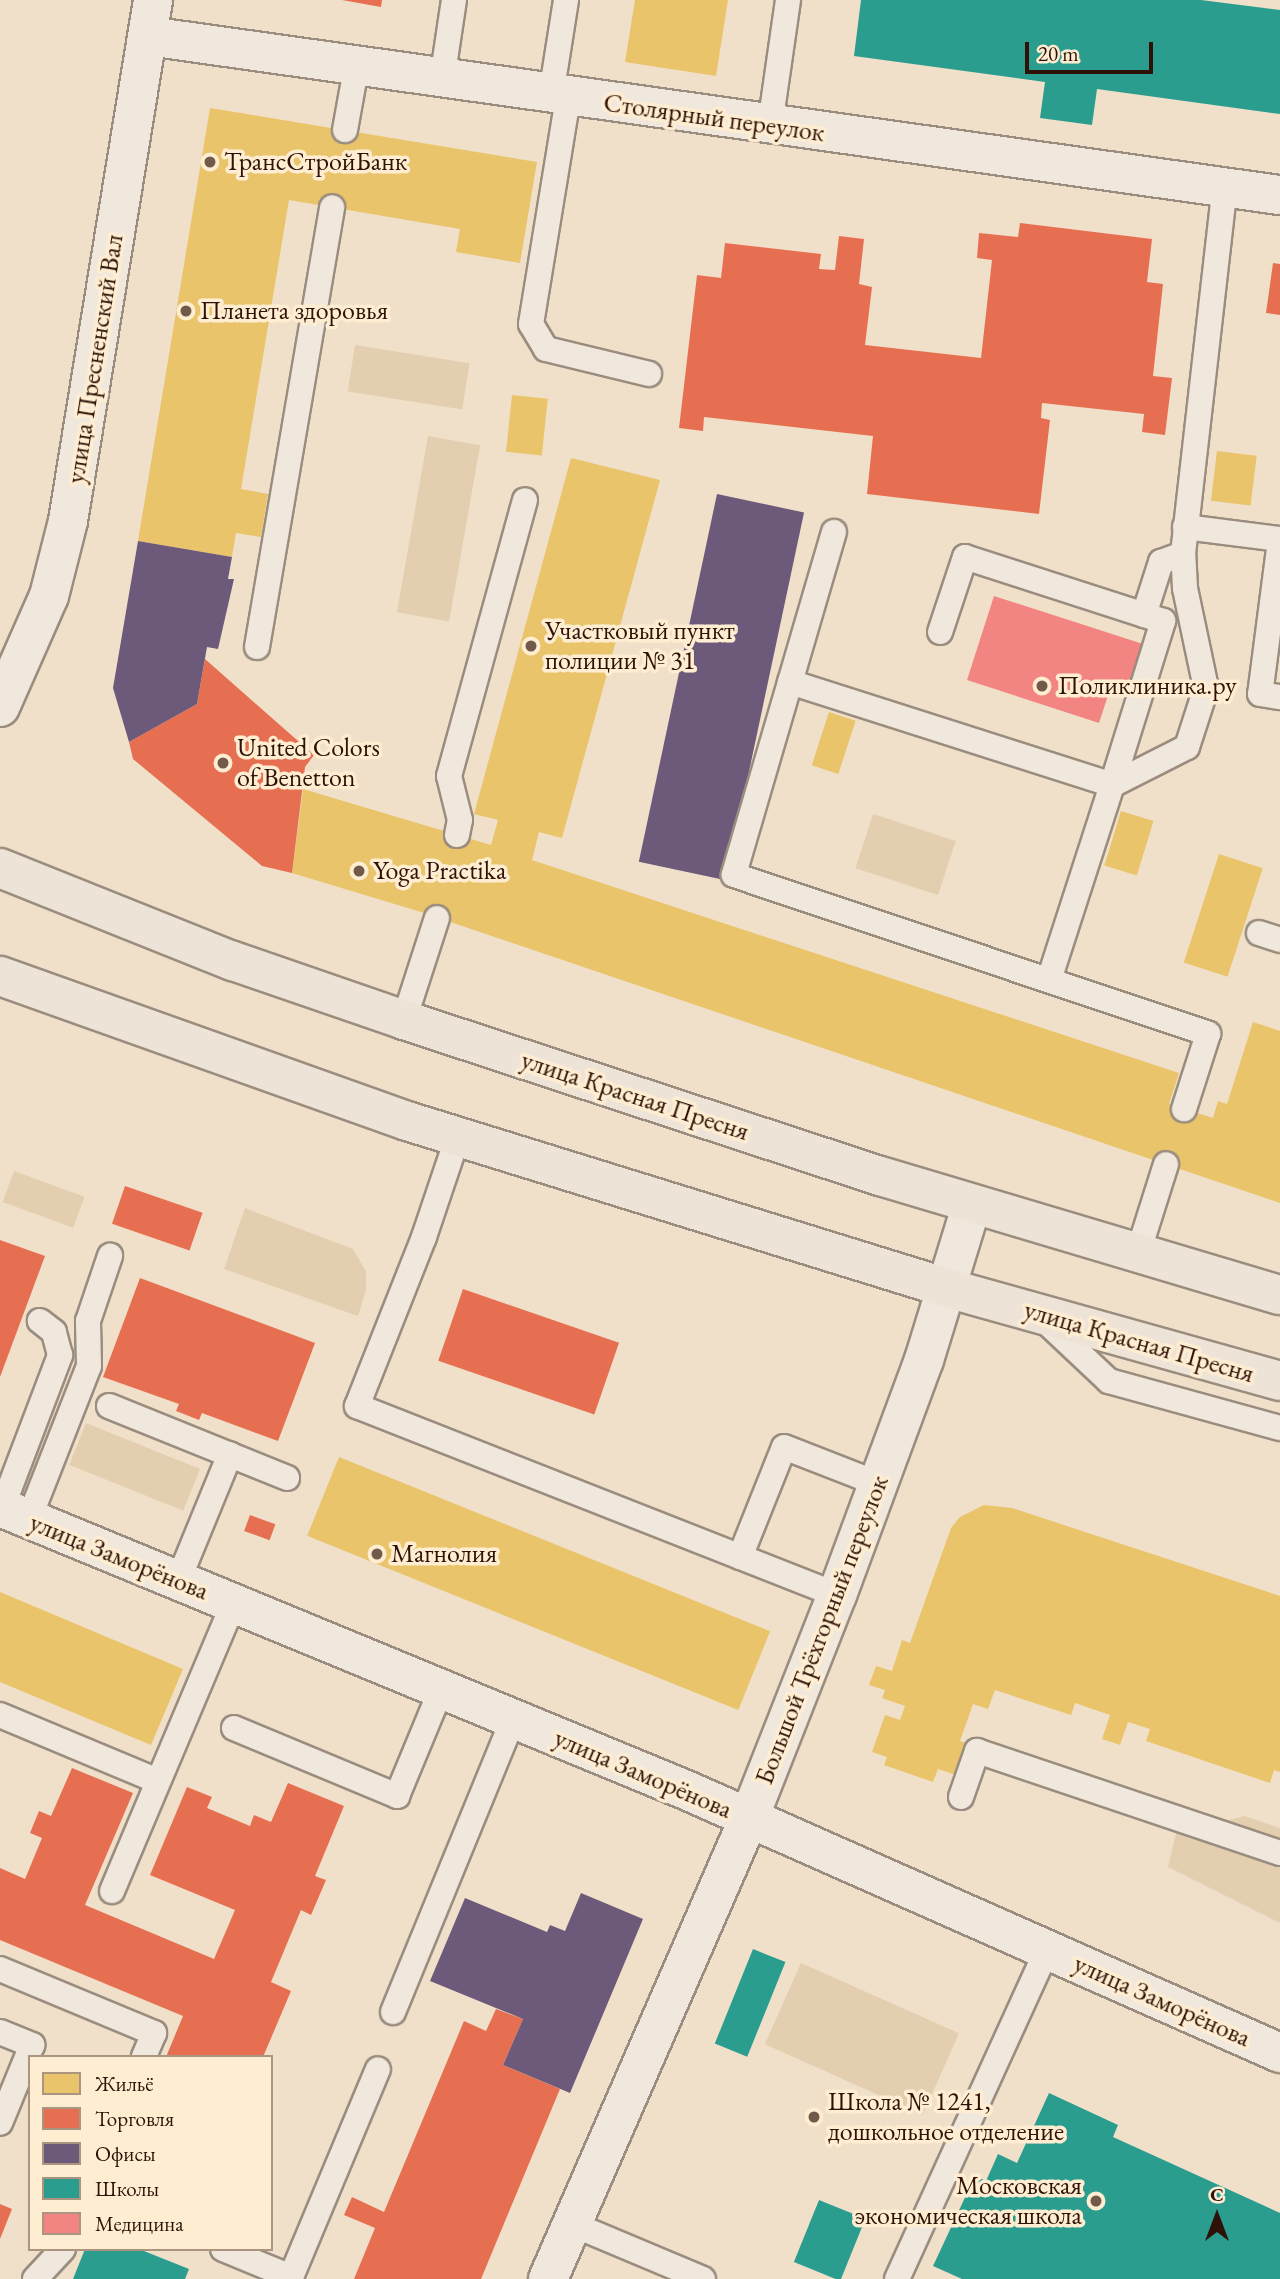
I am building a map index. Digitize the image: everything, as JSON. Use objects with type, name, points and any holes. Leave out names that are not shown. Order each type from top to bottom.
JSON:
[{"type":"main road","name":"улица Красная Пресня","points":[[0,868],[233,961],[404,1020],[972,1204],[1280,1295]]},
{"type":"main road","name":"улица Красная Пресня","points":[[0,976],[458,1136],[947,1288],[1280,1381]]},
{"type":"street","name":"Столярный переулок","points":[[151,18],[356,69],[1280,195]]},
{"type":"street","name":"улица Пресненский Вал","points":[[0,707],[49,596],[68,521],[151,18]]},
{"type":"street","name":"Большой Трёхгорный переулок","points":[[548,2279],[748,1818],[837,1595],[947,1288],[972,1204]]},
{"type":"street","name":"улица Заморёнова","points":[[10,1512],[748,1818],[1280,2053]]},
{"type":"lane","points":[[442,80],[454,0]]},
{"type":"lane","points":[[566,0],[560,96],[531,324],[546,349],[649,374]]},
{"type":"lane","points":[[770,125],[788,0]]},
{"type":"lane","points":[[345,130],[356,69]]},
{"type":"lane","points":[[790,682],[1112,785],[1187,747],[1206,688],[1185,589],[1183,554],[1225,188]]},
{"type":"lane","points":[[257,647],[332,207]]},
{"type":"lane","points":[[457,835],[460,820],[449,776],[524,500]]},
{"type":"lane","points":[[1185,527],[1280,540],[1260,695],[1280,697]]},
{"type":"lane","points":[[834,532],[734,875],[1208,1034],[1184,1109]]},
{"type":"lane","points":[[1144,615],[1161,562],[1183,554]]},
{"type":"lane","points":[[940,632],[965,557],[1163,621],[1049,980]]},
{"type":"lane","points":[[404,1020],[437,918]]},
{"type":"lane","points":[[458,1136],[425,1237],[357,1406],[837,1595]]},
{"type":"lane","points":[[1138,1253],[1166,1164]]},
{"type":"lane","points":[[10,1512],[89,1366],[88,1321],[110,1256]]},
{"type":"lane","points":[[1039,1314],[1109,1381],[1280,1428]]},
{"type":"lane","points":[[10,1512],[60,1355],[54,1332],[40,1321]]},
{"type":"lane","points":[[109,1406],[287,1478]]},
{"type":"lane","points":[[740,1557],[784,1447],[879,1484]]},
{"type":"lane","points":[[178,1581],[230,1454]]},
{"type":"lane","points":[[112,1891],[233,1604]]},
{"type":"lane","points":[[234,1728],[397,1796],[441,1690]]},
{"type":"lane","points":[[0,1715],[158,1781]]},
{"type":"lane","points":[[393,2012],[513,1720]]},
{"type":"lane","points":[[961,1797],[977,1751],[1280,1853]]},
{"type":"lane","points":[[897,2279],[1047,1950]]},
{"type":"lane","points":[[0,1969],[154,2033],[145,2055]]},
{"type":"lane","points":[[0,2032],[32,2045],[0,2123]]},
{"type":"lane","points":[[228,2251],[290,2277],[378,2069]]},
{"type":"lane","points":[[572,2224],[703,2279]]},
{"type":"lane","points":[[35,2279],[61,2251]]},
{"type":"shaded area","points":[[355,345],[470,363],[462,410],[348,391]]},
{"type":"shaded area","points":[[428,436],[480,445],[449,621],[397,612]]},
{"type":"shaded area","points":[[873,814],[956,841],[938,895],[855,868]]},
{"type":"shaded area","points":[[14,1171],[84,1197],[73,1228],[3,1202]]},
{"type":"shaded area","points":[[245,1208],[353,1249],[366,1271],[366,1290],[358,1316],[224,1269]]},
{"type":"shaded area","points":[[86,1423],[200,1469],[183,1511],[69,1465]]},
{"type":"shaded area","points":[[1245,1816],[1280,1828],[1280,1923],[1168,1867],[1176,1833]]},
{"type":"shaded area","points":[[801,1963],[959,2033],[923,2115],[765,2044]]},
{"type":"building: Жильё","points":[[635,0],[728,0],[716,76],[625,62]]},
{"type":"building: Жильё","points":[[210,108],[537,162],[520,263],[456,252],[460,229],[289,200],[241,489],[268,494],[261,537],[236,533],[232,557],[138,541]]},
{"type":"building: Жильё","points":[[512,395],[548,399],[542,455],[506,452]]},
{"type":"building: Жильё","points":[[1217,451],[1257,456],[1251,506],[1211,501]]},
{"type":"building: Жильё","points":[[571,458],[660,480],[562,838],[539,832],[532,860],[1179,1073],[1169,1104],[1213,1118],[1218,1101],[1227,1104],[1253,1022],[1280,1031],[1280,1203],[421,912],[292,873],[303,789],[491,845],[498,820],[474,814]]},
{"type":"building: Жильё","points":[[829,712],[856,721],[838,774],[812,765]]},
{"type":"building: Жильё","points":[[1121,811],[1154,821],[1137,875],[1104,866]]},
{"type":"building: Жильё","points":[[1219,854],[1263,868],[1228,977],[1184,962]]},
{"type":"building: Жильё","points":[[339,1457],[770,1631],[738,1710],[307,1536]]},
{"type":"building: Жильё","points":[[984,1505],[1012,1508],[1280,1596],[1280,1772],[1274,1770],[1270,1783],[1146,1741],[1150,1729],[1128,1722],[1120,1745],[1102,1739],[1110,1715],[1075,1703],[1071,1715],[995,1690],[988,1709],[973,1704],[960,1741],[969,1744],[959,1776],[938,1769],[933,1782],[884,1765],[887,1757],[872,1752],[885,1715],[900,1720],[905,1706],[882,1698],[885,1690],[869,1685],[876,1666],[892,1671],[902,1640],[910,1643],[951,1528],[960,1517]]},
{"type":"building: Жильё","points":[[0,1592],[183,1669],[151,1745],[0,1682]]},
{"type":"building: Торговля","points":[[342,0],[382,0],[381,7]]},
{"type":"building: Торговля","points":[[1020,223],[1152,239],[1147,282],[1163,284],[1153,376],[1172,378],[1165,435],[1142,432],[1144,414],[1042,403],[1041,418],[1050,420],[1039,514],[867,494],[873,436],[704,417],[703,431],[679,428],[697,275],[721,278],[725,243],[821,254],[819,269],[835,270],[839,236],[864,239],[859,284],[872,287],[865,345],[981,358],[992,260],[977,258],[979,233],[1018,237]]},
{"type":"building: Торговля","points":[[1273,263],[1280,264],[1280,315],[1266,313]]},
{"type":"building: Торговля","name":"United Colors of Benetton","points":[[205,659],[314,755],[305,767],[292,873],[262,866],[133,759],[129,742],[197,704]]},
{"type":"building: Торговля","points":[[125,1186],[203,1213],[190,1251],[112,1224]]},
{"type":"building: Торговля","points":[[0,1240],[45,1256],[0,1377]]},
{"type":"building: Торговля","points":[[140,1278],[315,1343],[278,1441],[202,1413],[199,1420],[176,1411],[179,1404],[103,1377]]},
{"type":"building: Торговля","points":[[463,1289],[619,1343],[594,1415],[438,1361]]},
{"type":"building: Торговля","points":[[250,1515],[275,1524],[270,1540],[244,1531]]},
{"type":"building: Торговля","points":[[72,1768],[133,1793],[85,1905],[214,1959],[235,1910],[150,1875],[187,1787],[212,1797],[207,1808],[250,1826],[254,1815],[271,1822],[288,1783],[344,1806],[315,1876],[326,1880],[311,1915],[301,1910],[271,1982],[291,1991],[264,2055],[167,2055],[183,2016],[0,1940],[0,1868],[25,1879],[42,1838],[30,1833],[39,1811],[51,1816]]},
{"type":"building: Торговля","points":[[496,2009],[523,2019],[503,2065],[560,2089],[481,2279],[354,2279],[375,2228],[344,2215],[352,2197],[384,2212],[464,2021],[486,2031]]},
{"type":"building: Торговля","points":[[0,2204],[12,2209],[0,2239]]},
{"type":"building: Офисы","points":[[717,494],[804,513],[726,880],[639,862]]},
{"type":"building: Офисы","points":[[138,541],[232,557],[228,579],[234,579],[218,649],[207,647],[197,704],[129,742],[113,688]]},
{"type":"building: Офисы","points":[[581,1893],[643,1919],[570,2093],[503,2065],[523,2019],[430,1981],[465,1898],[547,1932],[550,1925],[565,1931]]},
{"type":"building: Школы","points":[[861,0],[1201,0],[1280,10],[1280,114],[1097,89],[1092,125],[1040,118],[1045,82],[854,56]]},
{"type":"building: Школы","points":[[753,1949],[785,1962],[747,2057],[715,2044]]},
{"type":"building: Школы","points":[[1049,2093],[1118,2125],[1113,2137],[1280,2213],[1280,2279],[962,2279],[933,2266],[975,2176],[986,2181],[998,2154],[1017,2163]]},
{"type":"building: Школы","points":[[819,2200],[865,2219],[841,2279],[794,2262]]},
{"type":"building: Школы","points":[[84,2251],[144,2251],[189,2269],[185,2279],[73,2279]]},
{"type":"building: Медицина","points":[[994,596],[1143,644],[1130,685],[1113,680],[1099,723],[967,680]]},
{"type":"place","name":"ТрансСтройБанк","points":[[210,162]]},
{"type":"place","name":"Планета здоровья","points":[[186,311]]},
{"type":"place","name":"Участковый пункт полиции № 31","points":[[531,646]]},
{"type":"place","name":"Поликлиника.ру","points":[[1042,686]]},
{"type":"place","name":"United Colors of Benetton","points":[[223,763]]},
{"type":"place","name":"Yoga Practika","points":[[359,871]]},
{"type":"place","name":"Магнолия","points":[[377,1554]]},
{"type":"place","name":"Школа № 1241, дошкольное отделение","points":[[814,2117]]},
{"type":"place","name":"Московская экономическая школа","points":[[1096,2201]]}]
